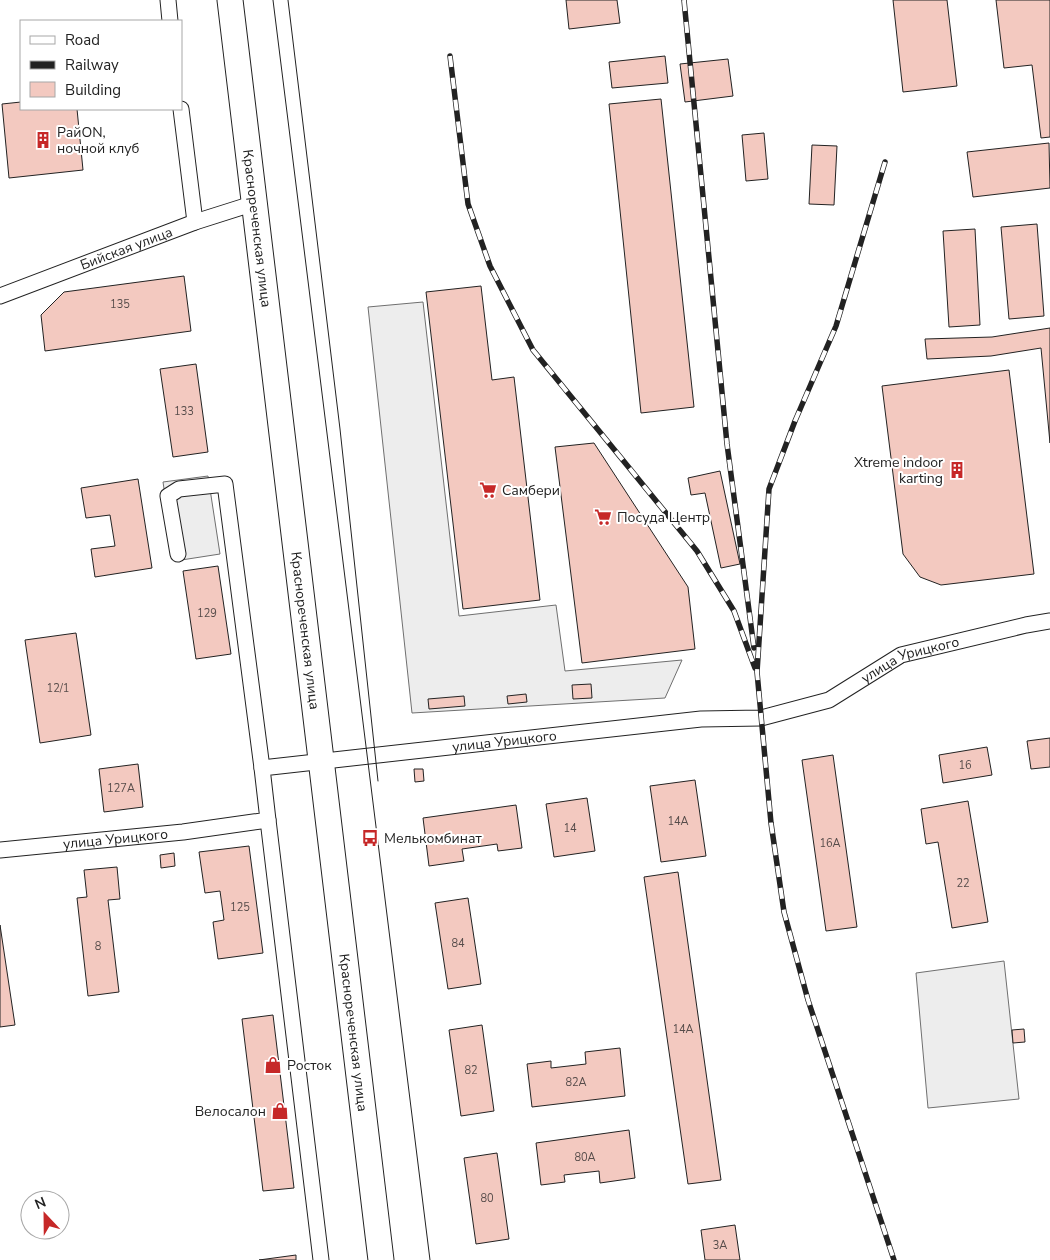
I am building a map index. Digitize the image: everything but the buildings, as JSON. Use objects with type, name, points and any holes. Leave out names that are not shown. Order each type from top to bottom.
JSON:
[{"type":"main road","name":"Краснореченская улица","points":[[230,0],[382,1260]]},
{"type":"street","points":[[168,0],[170,20]]},
{"type":"street","points":[[181,110],[194,222]]},
{"type":"street","name":"Бийская улица","points":[[0,296],[194,222],[255,204]]},
{"type":"street","points":[[178,554],[168,496],[179,489],[225,484],[262,768],[321,1260]]},
{"type":"street","name":"улица Урицкого","points":[[262,768],[702,719],[761,718],[829,700],[901,655],[1050,621]]},
{"type":"street","name":"улица Урицкого","points":[[0,850],[183,832],[268,820]]},
{"type":"shaded area","points":[[423,302],[459,616],[556,605],[565,671],[682,660],[665,698],[412,713],[368,307]]},
{"type":"shaded area","points":[[208,476],[220,554],[175,561],[163,482]]},
{"type":"shaded area","points":[[1004,961],[1019,1099],[928,1108],[916,973]]},
{"type":"tram line","points":[[273,0],[430,1260]]},
{"type":"tram line","points":[[288,0],[340,429],[378,781]]},
{"type":"railway","points":[[684,0],[727,444],[754,648]]},
{"type":"railway","points":[[450,56],[468,204],[490,266],[533,350],[697,551],[734,611],[755,668]]},
{"type":"railway","points":[[885,162],[836,326],[795,421],[769,489],[757,672],[771,823],[784,912],[808,1000],[894,1260]]},
{"type":"place","name":"РайON, ночной клуб","points":[[43,140]]},
{"type":"place","name":"Xtreme indoor karting","points":[[957,470]]},
{"type":"place","name":"Самбери","points":[[488,490]]},
{"type":"place","name":"Посуда Центр","points":[[603,517]]},
{"type":"place","name":"Мелькомбинат","points":[[370,838]]},
{"type":"place","name":"Росток","points":[[273,1065]]},
{"type":"place","name":"Велосалон","points":[[280,1111]]}]
